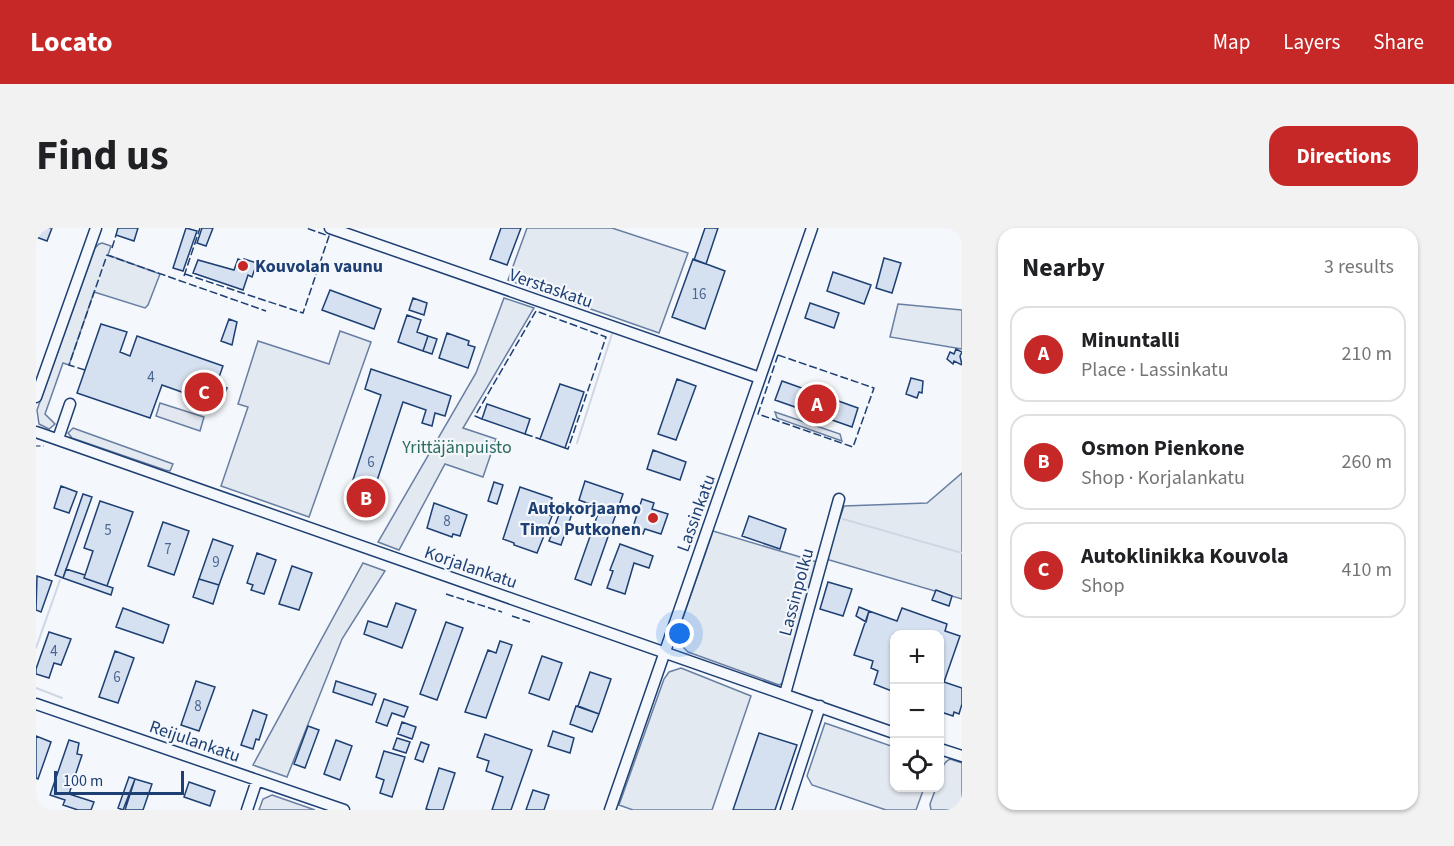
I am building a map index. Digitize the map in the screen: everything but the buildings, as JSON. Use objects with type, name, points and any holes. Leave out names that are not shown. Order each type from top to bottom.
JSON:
[{"type":"street","points":[[37,394],[96,228]]},
{"type":"street","name":"Verstaskatu","points":[[330,228],[760,378]]},
{"type":"street","name":"Lassinkatu","points":[[610,810],[812,228]]},
{"type":"street","points":[[58,440],[70,404]]},
{"type":"street","name":"Korjalankatu","points":[[36,432],[890,732]]},
{"type":"street","name":"Lassinpolku","points":[[785,694],[839,499]]},
{"type":"street","name":"Reijulankatu","points":[[36,704],[344,810]]},
{"type":"street","points":[[786,810],[820,706]]},
{"type":"street","points":[[944,751],[962,756]]},
{"type":"street","points":[[247,810],[257,780]]},
{"type":"green space","points":[[527,228],[612,228],[688,253],[659,333],[508,280]]},
{"type":"green space","points":[[102,243],[111,246],[108,255],[160,274],[145,308],[94,292],[69,365],[63,363],[45,414],[55,424],[49,429],[39,424],[37,410],[95,248]]},
{"type":"green space","name":"Yrittäjänpuisto","points":[[504,298],[534,308],[463,428],[496,439],[483,477],[445,464],[399,550],[378,542],[476,373]]},
{"type":"green space","points":[[898,304],[962,310],[962,349],[890,337]]},
{"type":"green space","points":[[340,331],[371,342],[309,517],[221,486],[248,407],[238,404],[258,341],[329,364]]},
{"type":"green space","points":[[73,428],[173,464],[170,471],[165,470],[72,438],[68,433]]},
{"type":"green space","points":[[962,473],[962,599],[826,559],[844,506],[927,503]]},
{"type":"green space","points":[[713,531],[817,562],[785,682],[779,685],[688,652],[681,643],[678,632]]},
{"type":"green space","points":[[363,563],[385,571],[342,639],[287,777],[253,765]]},
{"type":"green space","points":[[681,668],[751,696],[712,810],[633,810],[619,805],[664,679],[669,672]]},
{"type":"green space","points":[[825,723],[890,746],[890,792],[923,792],[916,810],[886,810],[812,785],[807,776]]},
{"type":"green space","points":[[950,759],[962,763],[962,810],[931,810],[930,804],[934,792],[944,792],[944,765]]},
{"type":"green space","points":[[272,795],[315,810],[259,810],[263,799]]},
{"type":"shaded area","points":[[160,403],[204,417],[200,431],[156,416]]},
{"type":"shaded area","points":[[775,412],[840,434],[842,441],[777,418]]},
{"type":"waterway","points":[[577,443],[612,334]]},
{"type":"waterway","points":[[843,519],[962,553]]},
{"type":"waterway","points":[[36,648],[60,580]]},
{"type":"waterway","points":[[36,688],[62,698]]},
{"type":"fence","points":[[184,276],[200,228]]},
{"type":"fence","points":[[185,274],[303,313],[329,236],[306,228]]},
{"type":"fence","points":[[112,248],[116,235]]},
{"type":"fence","points":[[85,370],[69,365],[107,255],[266,311]]},
{"type":"fence","points":[[482,419],[475,416],[536,311],[606,337],[568,449],[565,448]]},
{"type":"fence","points":[[778,355],[874,388],[853,447],[758,414],[778,355]]},
{"type":"fence","points":[[525,434],[540,439]]},
{"type":"fence","points":[[446,594],[502,612]]},
{"type":"fence","points":[[512,616],[533,623]]},
{"type":"place","name":"Kouvolan vaunu","points":[[243,266]]},
{"type":"place","name":"Autoklinikka Kouvola","points":[[204,392]]},
{"type":"place","name":"Minuntalli","points":[[817,404]]},
{"type":"place","name":"Osmon Pienkone","points":[[366,498]]},
{"type":"place","name":"Autokorjaamo Timo Putkonen","points":[[653,518]]}]
